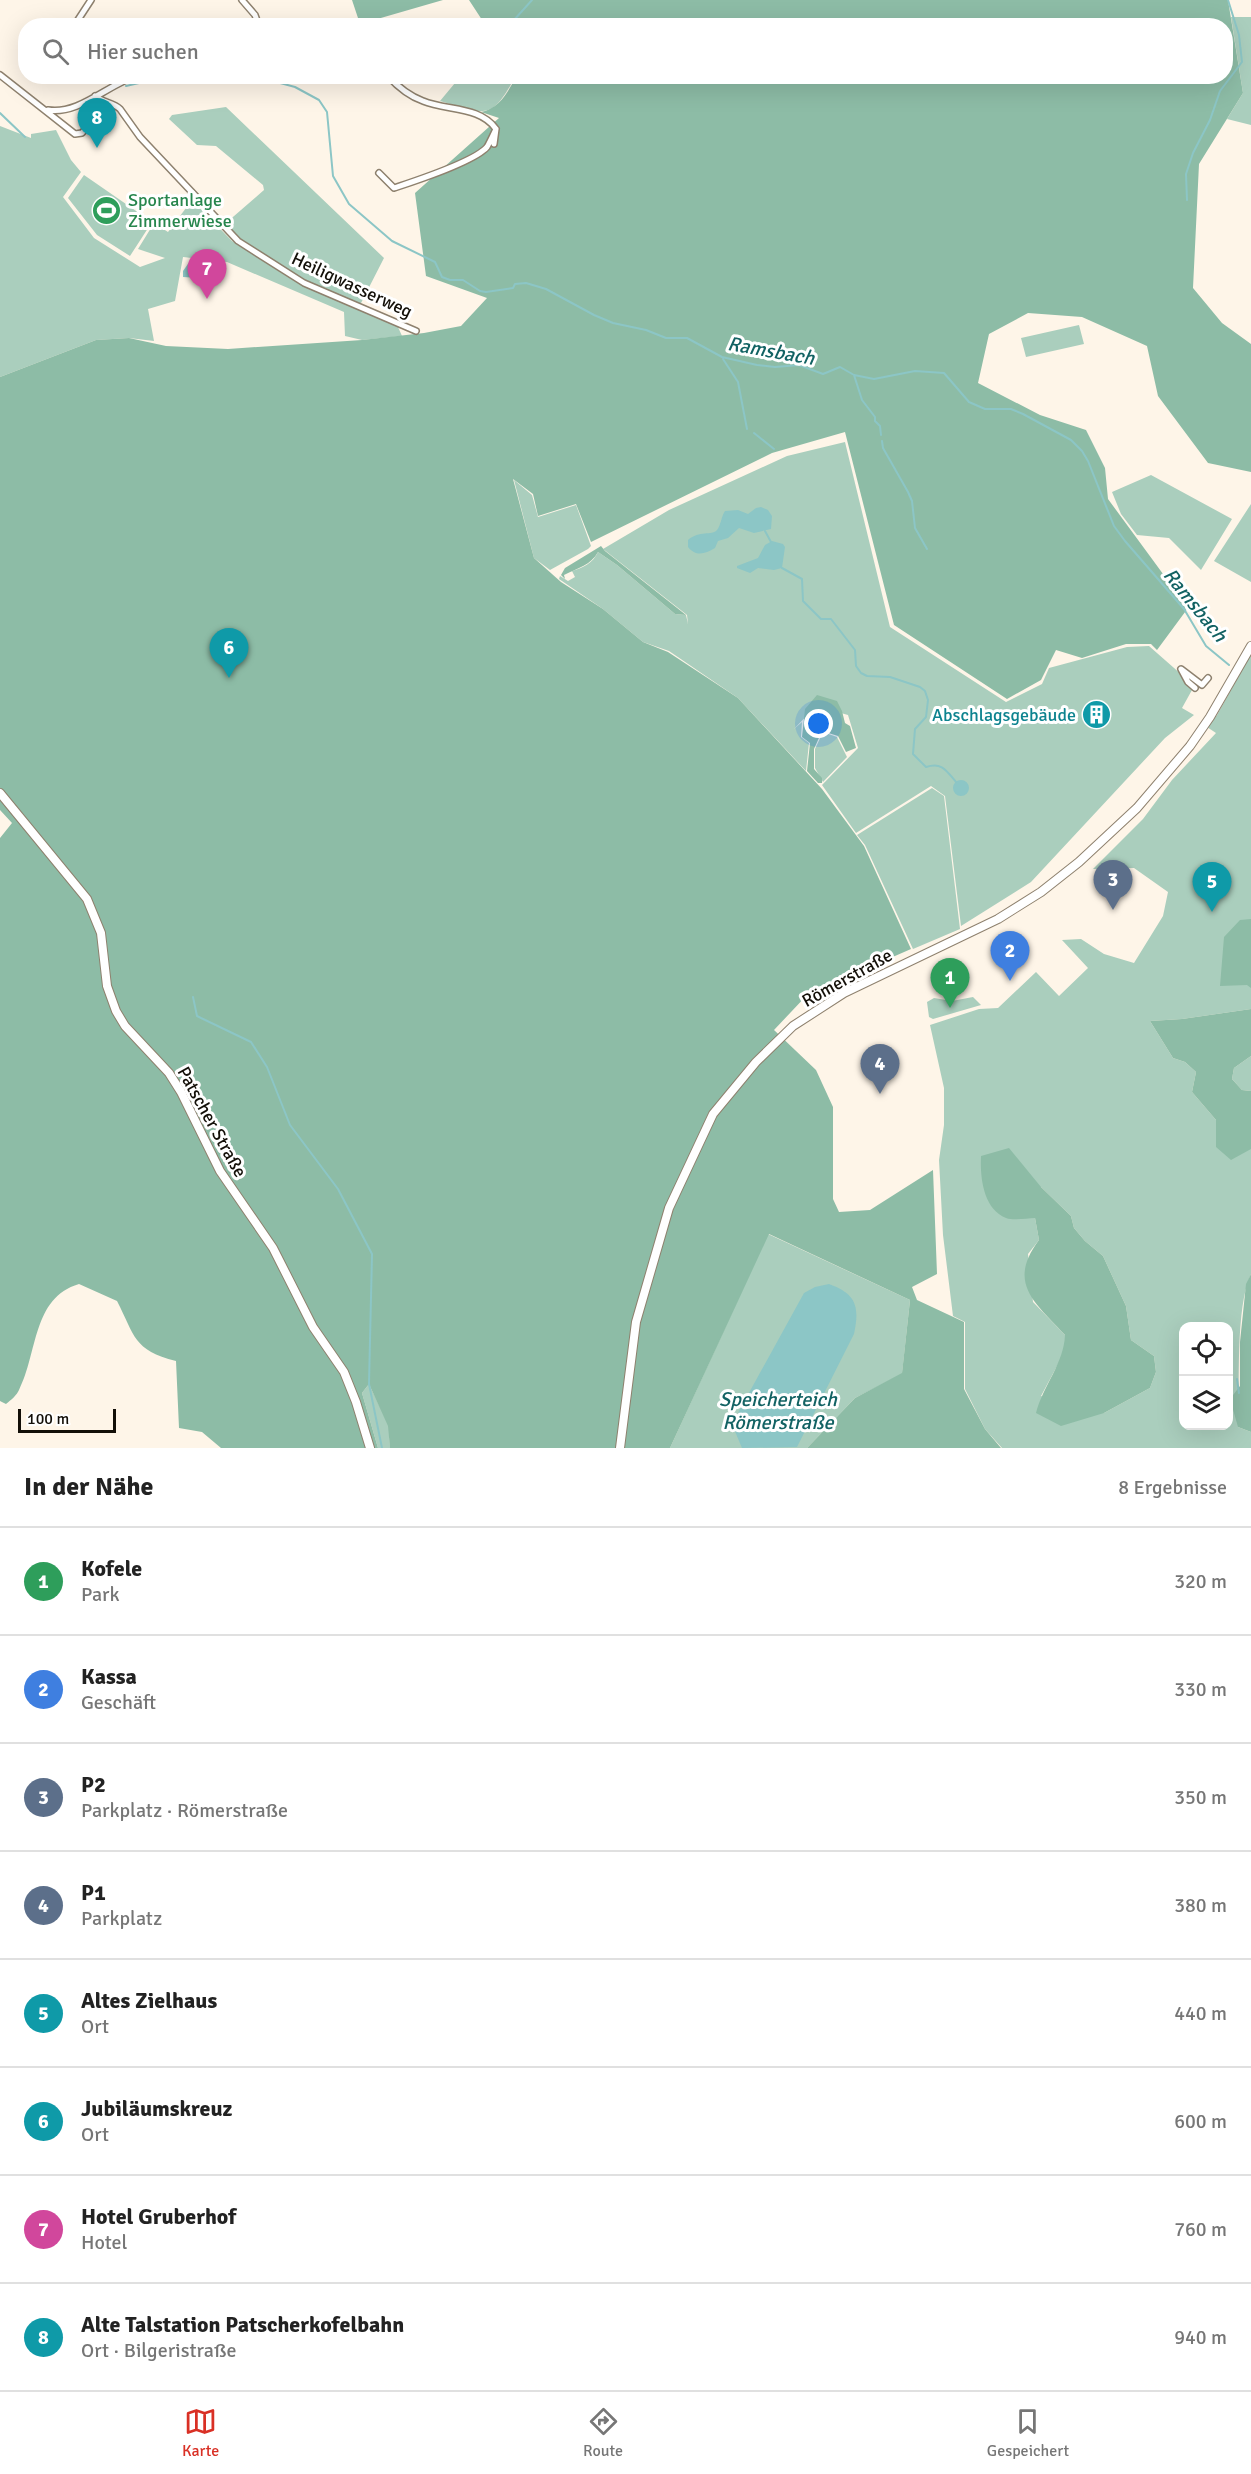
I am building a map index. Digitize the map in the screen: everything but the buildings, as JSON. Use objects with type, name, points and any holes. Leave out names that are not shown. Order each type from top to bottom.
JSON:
[{"type":"main road","name":"Römerstraße","points":[[620,1448],[636,1322],[669,1208],[713,1114],[756,1062],[793,1026],[844,993],[998,919],[1037,894],[1079,862],[1137,808],[1184,753],[1210,717],[1251,646]]},
{"type":"main road","name":"Patscher Straße","points":[[0,793],[87,899],[101,933],[107,986],[116,1011],[125,1026],[169,1073],[220,1171],[273,1248],[313,1327],[344,1372],[370,1448]]},
{"type":"street","points":[[79,18],[91,0]]},
{"type":"street","points":[[242,0],[256,18]]},
{"type":"street","points":[[0,75],[75,134],[79,134],[100,111],[102,102]]},
{"type":"street","points":[[46,110],[61,110],[83,103],[116,84]]},
{"type":"street","points":[[398,84],[417,99],[480,115],[495,129]]},
{"type":"street","name":"Heiligwasserweg","points":[[95,96],[102,102],[120,109],[140,137],[238,241],[304,283],[416,331]]},
{"type":"street","points":[[494,144],[495,129]]},
{"type":"street","points":[[379,173],[394,189],[481,151],[487,146],[495,129]]},
{"type":"street","points":[[1195,688],[1188,682],[1181,669],[1202,685],[1208,678]]},
{"type":"green space","points":[[352,0],[443,0],[381,18],[358,18]]},
{"type":"green space","points":[[469,0],[1228,0],[1231,18],[481,18]]},
{"type":"green space","points":[[1251,17],[1251,125],[1227,119],[1243,93],[1233,18],[1231,18]]},
{"type":"green space","points":[[1233,31],[1243,93],[1199,164],[1193,288],[1222,323],[1251,344],[1251,472],[1208,463],[1158,396],[1147,346],[1082,317],[1028,313],[989,334],[978,383],[1040,415],[1086,430],[1105,468],[1108,499],[1188,608],[1157,650],[1151,644],[1126,644],[1082,658],[1056,650],[1041,680],[1007,699],[894,625],[845,432],[772,453],[591,542],[576,504],[538,516],[533,494],[513,479],[534,558],[561,582],[603,609],[643,642],[668,652],[738,698],[822,789],[864,846],[911,949],[808,994],[774,1030],[816,1070],[833,1107],[833,1199],[839,1212],[870,1210],[933,1170],[937,1274],[912,1287],[917,1300],[964,1322],[964,1389],[985,1429],[1001,1448],[807,1448],[855,1398],[902,1373],[910,1300],[769,1234],[670,1448],[390,1448],[388,1426],[369,1384],[362,1393],[378,1448],[221,1448],[202,1432],[179,1428],[176,1361],[151,1352],[137,1340],[117,1301],[79,1284],[64,1291],[52,1301],[38,1328],[18,1392],[6,1404],[0,1401],[0,838],[12,823],[0,810],[0,377],[96,340],[129,338],[166,346],[228,349],[362,340],[461,326],[487,298],[426,276],[415,193],[499,118],[481,112],[493,107],[512,84],[1233,84]]},
{"type":"green space","points":[[454,84],[511,84],[499,102],[493,108],[485,111],[467,109],[440,101]]},
{"type":"green space","points":[[226,107],[384,258],[360,305],[288,272],[270,261],[253,249],[226,223],[264,190],[263,185],[216,146],[197,145],[169,119],[172,115]]},
{"type":"green space","points":[[0,126],[31,138],[31,134],[56,130],[71,160],[81,172],[63,197],[94,238],[140,267],[165,258],[138,249],[154,223],[168,232],[192,200],[232,241],[315,291],[398,327],[402,336],[362,340],[345,336],[344,312],[227,262],[183,257],[175,301],[148,309],[154,341],[129,338],[96,340],[0,377]]},
{"type":"green space","name":"Sportanlage Zimmerwiese","points":[[84,175],[152,222],[130,256],[97,235],[68,198]]},
{"type":"green space","points":[[1079,325],[1084,344],[1026,357],[1021,338]]},
{"type":"green space","points":[[845,442],[890,627],[1006,702],[1042,684],[1049,668],[1127,647],[1149,646],[1182,675],[1192,690],[1182,708],[1194,715],[1165,738],[1031,882],[961,926],[945,796],[931,786],[856,833],[822,785],[858,748],[848,715],[816,706],[794,729],[802,722],[801,737],[809,743],[806,771],[738,698],[669,651],[643,642],[603,609],[559,579],[560,576],[568,581],[575,577],[572,571],[587,564],[598,552],[675,614],[686,615],[688,624],[687,615],[603,549],[669,510],[787,456]]},
{"type":"green space","points":[[1151,475],[1232,519],[1201,570],[1169,538],[1137,535],[1121,514],[1112,492]]},
{"type":"green space","points":[[514,480],[532,495],[538,517],[576,505],[591,546],[550,570],[534,558]]},
{"type":"green space","points":[[1251,504],[1251,582],[1214,561]]},
{"type":"green space","points":[[601,546],[686,615],[675,614],[598,552],[588,563],[564,575],[565,579],[561,575],[565,568]]},
{"type":"green space","points":[[1251,654],[1251,1009],[1150,1021],[1173,1058],[1185,1062],[1196,1072],[1192,1092],[1216,1120],[1251,1149],[1251,1274],[1242,1306],[1240,1327],[1238,1427],[1251,1432],[1251,1448],[1002,1448],[985,1429],[965,1389],[965,1322],[953,1316],[943,1235],[939,1160],[944,1125],[944,1088],[930,1025],[979,1009],[998,1008],[1036,972],[1059,996],[1088,968],[1062,940],[1081,939],[1104,954],[1134,963],[1163,916],[1168,892],[1134,868],[1093,869],[1143,819],[1172,780],[1216,733],[1207,727],[1217,715]],"holes":[[[1041,1187],[1071,1216],[1074,1228],[1103,1256],[1126,1306],[1131,1340],[1154,1356],[1156,1372],[1150,1388],[1104,1413],[1041,1396],[1065,1351],[1065,1335],[1033,1302],[1028,1254],[1039,1240],[1035,1218]]]},
{"type":"green space","points":[[817,695],[837,701],[845,723],[850,726],[856,748],[846,752],[838,736],[822,731],[814,749],[814,769],[822,778],[822,783],[818,783],[807,771],[810,743],[802,737],[805,709]]},
{"type":"green space","points":[[823,732],[837,737],[847,757],[823,782],[815,768],[815,749]]},
{"type":"green space","points":[[932,788],[944,796],[960,929],[913,949],[865,845],[857,835]]},
{"type":"green space","points":[[1251,919],[1251,988],[1247,985],[1220,986],[1224,937],[1240,920]]},
{"type":"green space","points":[[973,997],[981,1005],[933,1019],[929,1017],[927,1002],[934,998],[952,1001]]},
{"type":"green space","points":[[1251,1009],[1251,1056],[1234,1068],[1232,1079],[1242,1090],[1251,1091],[1251,1149],[1231,1160],[1216,1147],[1216,1120],[1192,1092],[1196,1072],[1185,1062],[1173,1058],[1150,1021]]},
{"type":"green space","points":[[1251,1056],[1251,1091],[1242,1090],[1232,1079],[1234,1068]]},
{"type":"green space","points":[[1009,1148],[1041,1187],[1071,1216],[1074,1228],[1085,1241],[1103,1256],[1126,1306],[1131,1340],[1154,1356],[1156,1372],[1150,1388],[1104,1413],[1061,1426],[1036,1413],[1061,1355],[1065,1335],[1035,1302],[1025,1281],[1025,1269],[1029,1255],[1039,1240],[1035,1218],[1009,1219],[998,1214],[984,1192],[982,1182],[981,1156]]},
{"type":"green space","points":[[768,1234],[910,1300],[902,1374],[855,1398],[807,1448],[670,1448]]},
{"type":"green space","points":[[1251,1274],[1251,1432],[1238,1427],[1233,1410],[1233,1395],[1240,1386],[1240,1342],[1246,1284]]},
{"type":"green space","points":[[369,1384],[389,1426],[390,1448],[378,1448],[362,1393]]},
{"type":"water","points":[[190,261],[214,263],[221,271],[216,279],[183,277],[183,271]]},
{"type":"water","points":[[761,507],[768,510],[772,516],[771,529],[754,533],[739,528],[728,538],[718,541],[715,548],[704,553],[694,552],[688,547],[688,540],[692,537],[715,532],[725,511],[738,510],[748,514]]},
{"type":"water","points":[[772,541],[783,544],[785,547],[782,568],[774,570],[758,568],[750,573],[737,568],[737,566],[758,558],[765,545]]},
{"type":"water","points":[[961,780],[967,782],[969,788],[967,794],[961,796],[955,794],[953,788],[955,782]]},
{"type":"water","name":"Speicherteich Römerstraße","points":[[829,1284],[845,1292],[854,1302],[856,1324],[854,1334],[797,1447],[742,1448],[734,1429],[739,1411],[804,1293],[815,1287]]},
{"type":"waterway","points":[[516,18],[532,0]]},
{"type":"waterway","points":[[1228,0],[1239,35],[1242,62],[1233,74]]},
{"type":"waterway","name":"Ramsbach","points":[[126,86],[135,84]]},
{"type":"waterway","name":"Ramsbach","points":[[284,84],[295,87],[319,100],[327,112],[333,176],[349,204],[392,241],[435,262],[442,277],[450,280],[463,280],[480,291],[486,292],[513,288],[515,284],[526,283],[546,289],[613,323],[646,330],[666,338],[687,338],[722,357],[757,365],[775,367],[799,365],[823,374],[840,367],[854,375],[874,379],[915,371],[944,373],[969,402],[985,409],[1011,409],[1071,440],[1088,461],[1114,526],[1184,609],[1206,646],[1229,665]]},
{"type":"waterway","points":[[1187,200],[1186,174],[1220,91],[1225,84]]},
{"type":"waterway","name":"Ramsbach","points":[[0,113],[25,137]]},
{"type":"waterway","points":[[723,359],[738,382],[747,429]]},
{"type":"waterway","points":[[854,375],[862,400],[880,426],[881,435]]},
{"type":"waterway","points":[[754,433],[774,449]]},
{"type":"waterway","points":[[882,441],[883,448],[912,501],[915,528],[927,549]]},
{"type":"waterway","points":[[765,531],[771,542]]},
{"type":"waterway","points":[[782,568],[802,579],[803,601],[821,619],[831,619],[855,650],[856,666],[861,673],[867,676],[890,677],[920,687],[925,691],[928,700],[926,717],[915,729],[913,754],[926,767],[940,766],[956,782]]},
{"type":"waterway","points":[[193,997],[197,1016],[251,1042],[267,1067],[290,1125],[338,1189],[372,1254],[369,1384],[382,1448]]},
{"type":"waterway","points":[[1237,1379],[1239,1393]]},
{"type":"place","name":"Alte Talstation Patscherkofelbahn","points":[[97,148]]},
{"type":"place","name":"Sportanlage Zimmerwiese","points":[[107,210]]},
{"type":"place","name":"Hotel Gruberhof","points":[[207,299]]},
{"type":"place","name":"Jubiläumskreuz","points":[[229,678]]},
{"type":"place","name":"Abschlagsgebäude","points":[[1097,715]]},
{"type":"place","name":"P2","points":[[1113,910]]},
{"type":"place","name":"Altes Zielhaus","points":[[1212,912]]},
{"type":"place","name":"Kassa","points":[[1010,981]]},
{"type":"place","name":"Kofele","points":[[950,1008]]},
{"type":"place","name":"P1","points":[[880,1094]]}]
